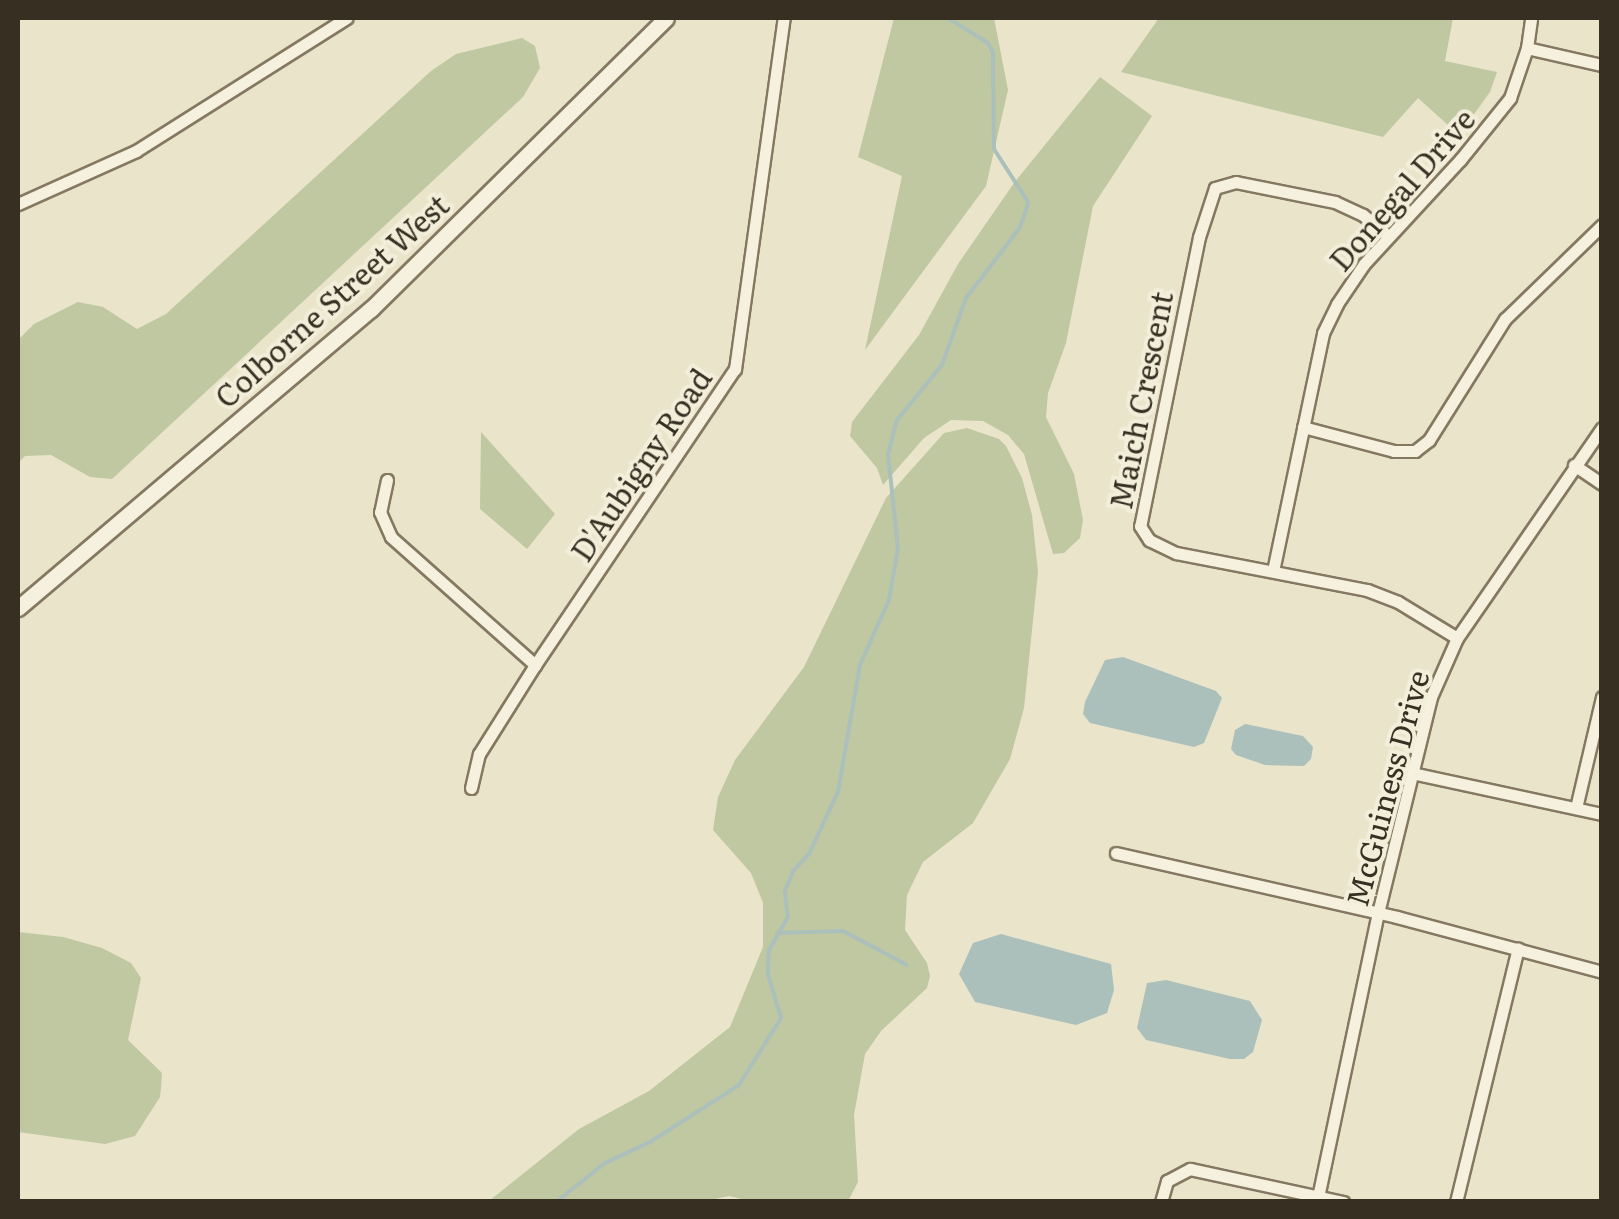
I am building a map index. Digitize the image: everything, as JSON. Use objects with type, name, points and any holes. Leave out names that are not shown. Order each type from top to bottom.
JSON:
[{"type":"main road","name":"Colborne Street West","points":[[18,608],[371,309],[666,18]]},
{"type":"street","points":[[18,204],[136,151],[346,18]]},
{"type":"street","name":"D'Aubigny Road","points":[[471,788],[479,754],[734,368],[784,18]]},
{"type":"street","name":"Donegal Drive","points":[[1274,571],[1324,334],[1350,282],[1492,124],[1510,98],[1531,18]]},
{"type":"street","points":[[1526,48],[1602,65]]},
{"type":"street","name":"Maich Crescent","points":[[1388,236],[1363,215],[1335,202],[1236,182],[1215,188],[1207,207],[1140,526],[1144,536],[1160,548],[1367,590],[1398,602],[1457,638]]},
{"type":"street","points":[[1303,427],[1394,451],[1415,451],[1429,440],[1505,320],[1602,226]]},
{"type":"street","name":"McGuiness Drive","points":[[1318,1199],[1378,913],[1430,697],[1457,638],[1602,428]]},
{"type":"street","points":[[1574,465],[1602,484]]},
{"type":"street","points":[[388,480],[380,512],[391,537],[535,665]]},
{"type":"street","points":[[1576,808],[1602,698]]},
{"type":"street","points":[[1412,773],[1602,814]]},
{"type":"street","points":[[1116,853],[1378,913],[1602,972]]},
{"type":"street","points":[[1456,1202],[1518,948]]},
{"type":"street","points":[[1161,1202],[1166,1181],[1190,1169],[1343,1202]]},
{"type":"green space","points":[[894,18],[994,18],[1008,90],[986,186],[865,350],[902,176],[858,157]]},
{"type":"green space","points":[[1159,18],[1453,18],[1445,61],[1497,72],[1490,92],[1459,135],[1418,98],[1383,137],[1121,72]]},
{"type":"green space","points":[[522,38],[535,46],[540,68],[523,97],[112,479],[90,477],[51,455],[25,456],[18,463],[18,340],[34,324],[78,302],[103,307],[137,329],[166,314],[431,71],[456,54]]},
{"type":"green space","points":[[1100,77],[1152,116],[1093,206],[1066,343],[1048,393],[1046,417],[1074,474],[1083,520],[1080,538],[1064,553],[1053,554],[1024,454],[1008,435],[983,421],[951,420],[924,438],[883,485],[877,468],[850,436],[852,422],[919,335],[958,264],[1014,183]]},
{"type":"green space","points":[[967,428],[999,439],[1006,446],[1022,478],[1032,515],[1038,572],[1024,708],[1010,759],[973,823],[923,862],[907,895],[905,930],[927,963],[930,976],[927,988],[881,1031],[865,1054],[854,1115],[858,1182],[848,1201],[754,1202],[729,1196],[701,1202],[489,1201],[579,1129],[649,1091],[730,1027],[763,947],[763,903],[751,873],[713,830],[718,797],[735,760],[804,667],[886,498],[944,433]]},
{"type":"green space","points":[[481,432],[555,514],[527,549],[480,509]]},
{"type":"green space","points":[[18,932],[63,937],[102,948],[131,963],[141,978],[128,1040],[162,1073],[160,1097],[135,1136],[105,1144],[18,1132]]},
{"type":"water","points":[[1123,657],[1216,691],[1222,698],[1204,743],[1194,747],[1090,723],[1083,714],[1085,702],[1105,660]]},
{"type":"water","points":[[1245,724],[1303,736],[1313,747],[1311,759],[1304,766],[1265,765],[1236,755],[1231,749],[1235,730]]},
{"type":"water","points":[[1001,934],[1111,964],[1114,990],[1107,1013],[1076,1025],[975,1002],[959,974],[973,943]]},
{"type":"water","points":[[1166,980],[1250,1001],[1262,1020],[1253,1052],[1244,1059],[1230,1059],[1146,1040],[1137,1028],[1147,983]]},
{"type":"waterway","points":[[556,1202],[605,1163],[650,1142],[739,1085],[781,1018],[768,974],[769,950],[788,917],[785,891],[793,871],[809,854],[838,792],[860,665],[889,600],[898,548],[888,455],[897,420],[942,365],[966,298],[1019,229],[1028,202],[994,149],[993,52],[988,43],[948,18]]},
{"type":"waterway","points":[[777,933],[843,931],[907,965]]}]
